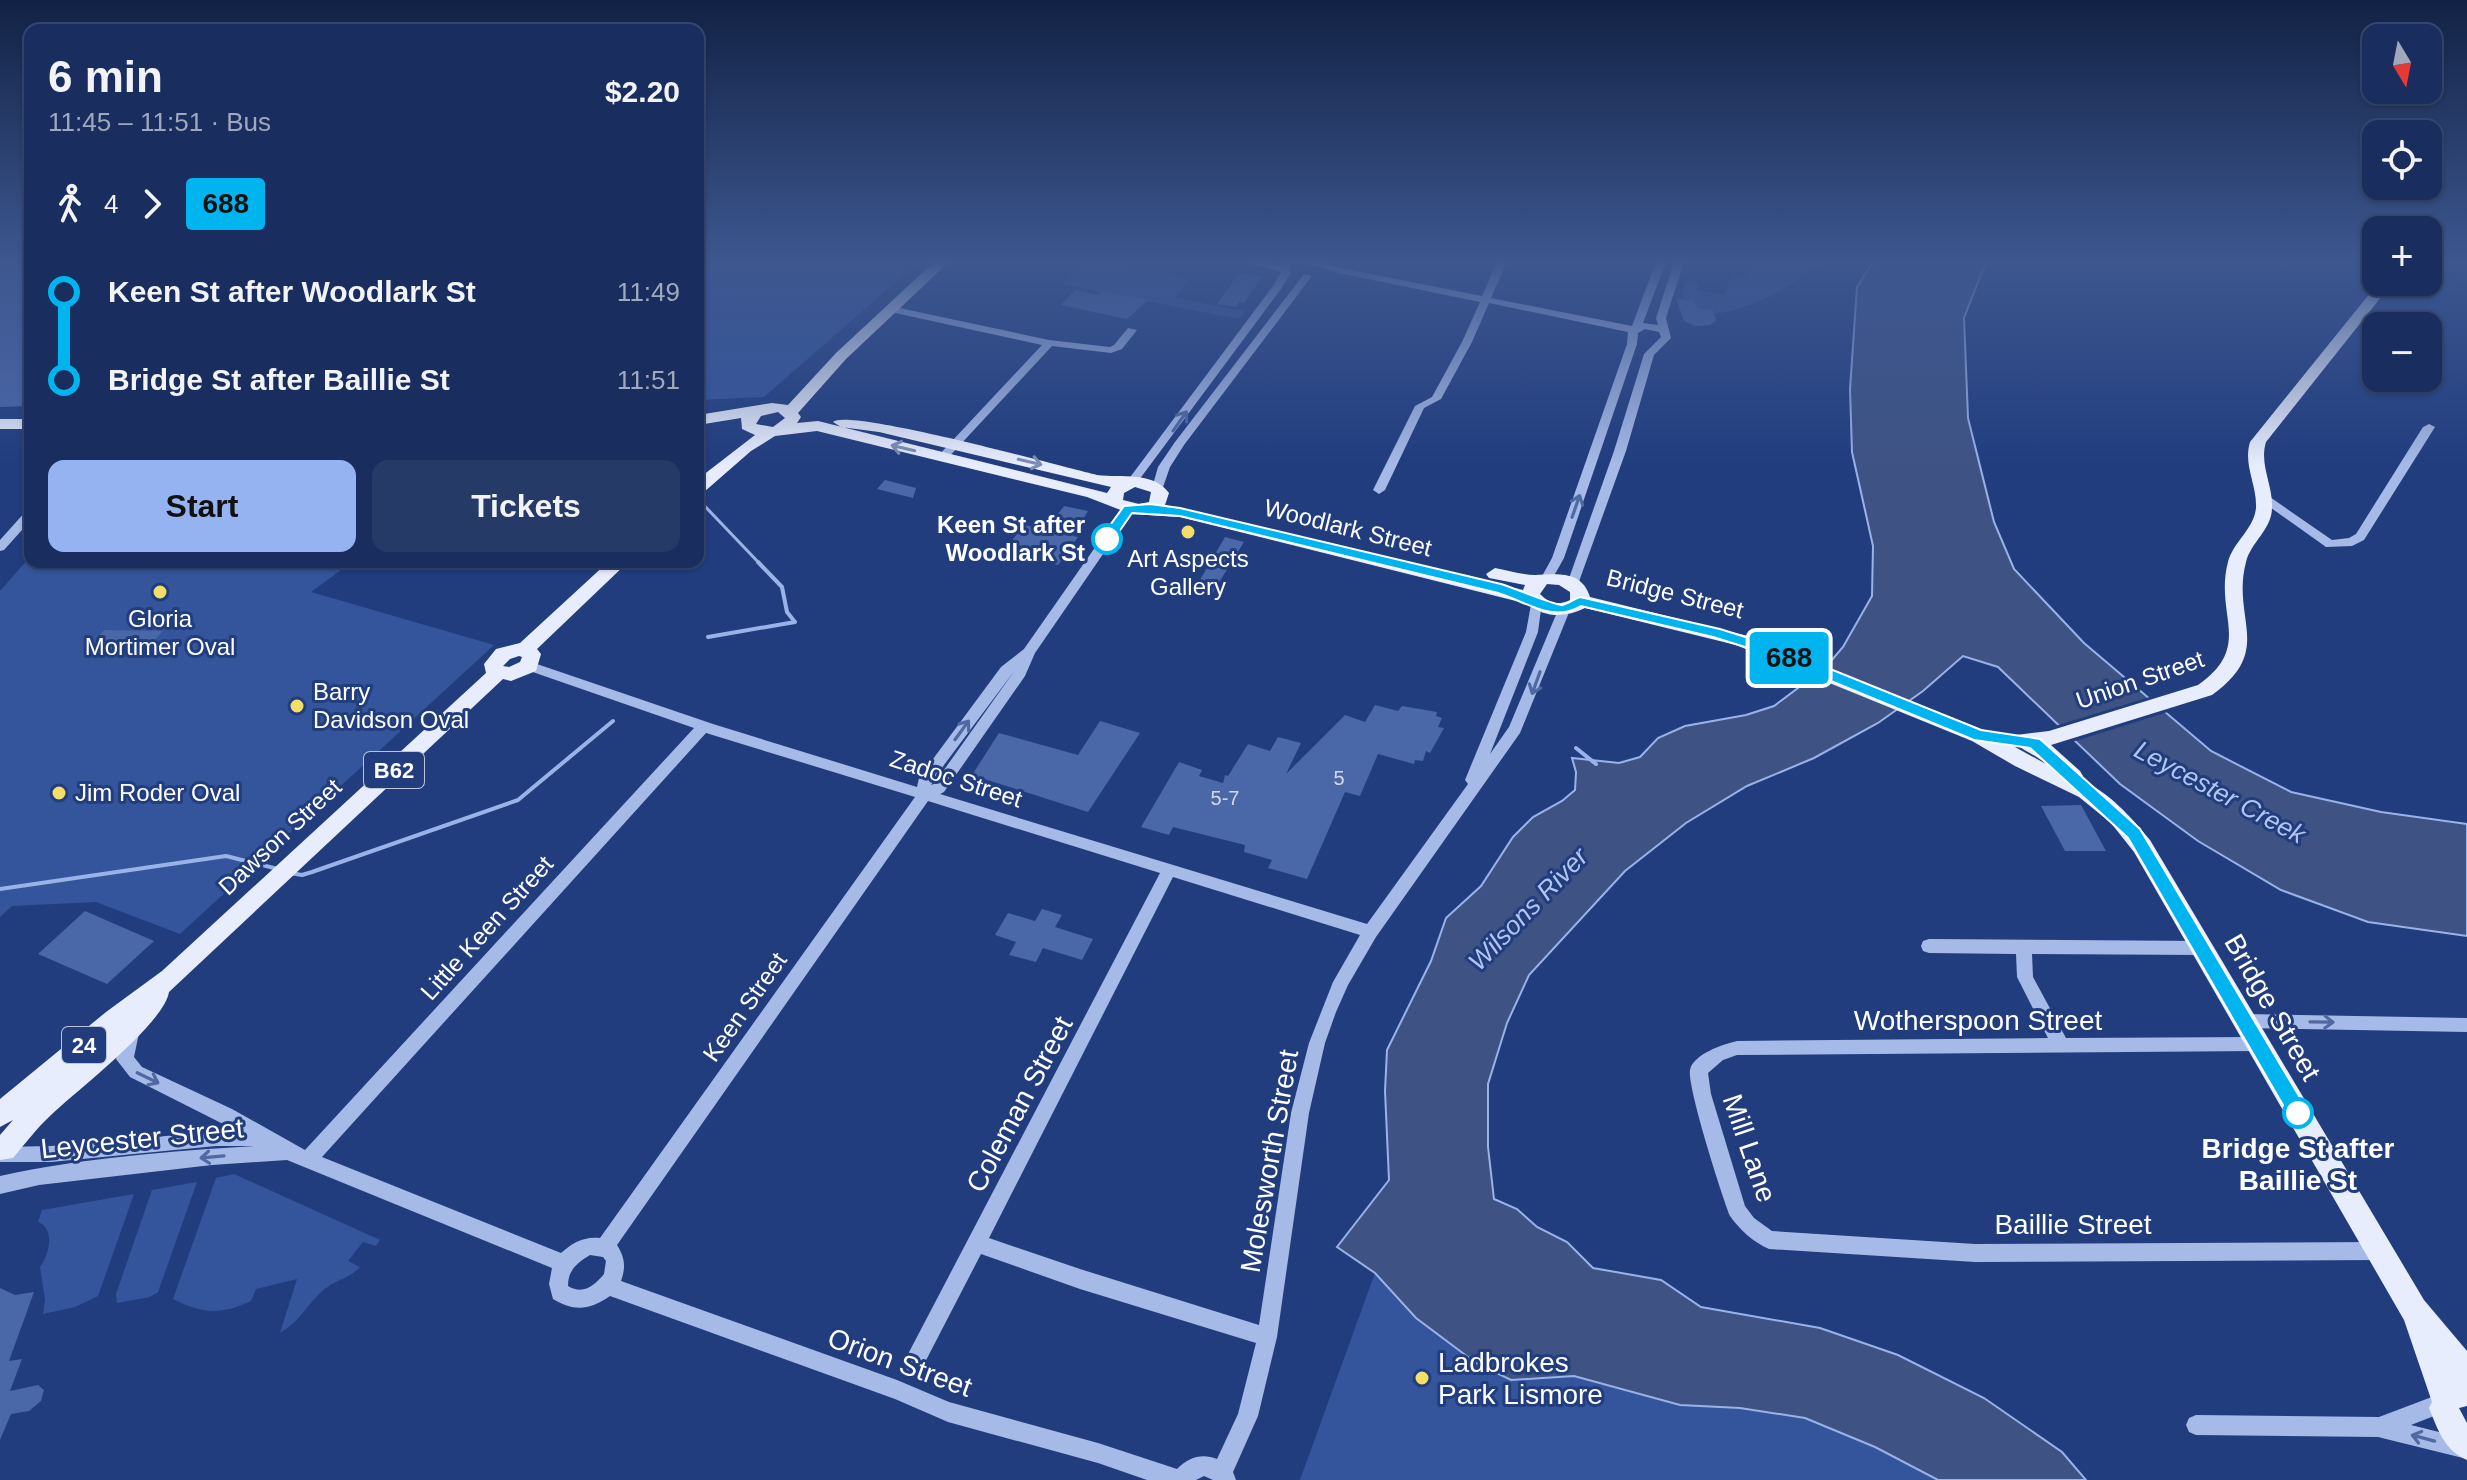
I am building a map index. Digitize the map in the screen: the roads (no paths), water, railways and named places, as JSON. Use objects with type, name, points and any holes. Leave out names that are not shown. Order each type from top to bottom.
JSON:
[{"type":"main road","points":[[704,482],[718,469],[790,424],[791,413],[870,328]]},
{"type":"main road","points":[[2263,498],[2253,454],[2259,438],[2348,328]]},
{"type":"main road","points":[[718,469],[751,416],[841,356]]},
{"type":"main road","points":[[704,420],[782,408],[791,413],[879,427],[1097,480],[1129,483]]},
{"type":"main road","points":[[704,422],[747,426],[758,432],[807,426],[828,427],[1122,505]]},
{"type":"main road","points":[[0,424],[24,424]]},
{"type":"main road","name":"Woodlark Street","points":[[1129,483],[1147,482],[1160,490],[1506,577],[1539,590]]},
{"type":"main road","points":[[1122,505],[1116,491],[1129,483]]},
{"type":"main road","points":[[1150,508],[1160,501],[1160,490]]},
{"type":"main road","name":"Union Street","points":[[2032,749],[2205,690],[2227,675],[2235,663],[2239,647],[2235,568],[2244,542],[2263,517],[2263,498]]},
{"type":"main road","name":"Woodlark Street","points":[[1122,505],[1180,512],[1539,590]]},
{"type":"main road","points":[[527,658],[613,568]]},
{"type":"main road","points":[[1561,579],[1572,599],[1549,609],[1539,590],[1561,579]]},
{"type":"main road","name":"Bridge Street","points":[[1572,599],[1754,644],[1979,736],[2032,749],[2110,809],[2134,833],[2414,1310],[2453,1398],[2448,1423],[2467,1447]]},
{"type":"main road","name":"Dawson Street","points":[[0,1115],[114,1019],[170,978],[498,673],[516,673],[527,658]]},
{"type":"main road","name":"Dawson Street","points":[[2,1152],[30,1116],[143,1016],[170,978]]},
{"type":"main road","name":"Bridge Street","points":[[2414,1310],[2467,1373]]},
{"type":"street","points":[[985,328],[1111,350],[1118,347],[1132,330]]},
{"type":"street","points":[[1129,483],[1247,328]]},
{"type":"street","points":[[1160,490],[1164,467],[1179,444],[1267,328]]},
{"type":"street","points":[[1379,490],[1420,406],[1436,399],[1473,328]]},
{"type":"street","points":[[1620,328],[1634,331],[1642,328]]},
{"type":"street","name":"Molesworth Street","points":[[1466,795],[1532,632],[1539,590],[1563,545],[1635,328]]},
{"type":"street","points":[[1650,328],[1660,336]]},
{"type":"street","name":"Molesworth Street","points":[[1224,1476],[1248,1416],[1267,1337],[1298,1126],[1317,1043],[1341,982],[1370,932],[1466,795],[1504,747],[1524,714],[1572,599],[1649,354],[1660,336],[1660,328]]},
{"type":"street","points":[[1634,331],[1642,341],[1660,336]]},
{"type":"street","points":[[942,458],[1055,342]]},
{"type":"street","points":[[2263,498],[2330,544],[2352,542],[2360,537],[2429,427]]},
{"type":"street","name":"Keen Street","points":[[605,1247],[925,795],[939,788],[1020,673],[1029,652],[1122,505]]},
{"type":"street","points":[[0,547],[24,521]]},
{"type":"street","name":"Zadoc Street","points":[[527,658],[703,727],[1370,932]]},
{"type":"street","name":"Little Keen Street","points":[[299,1157],[703,727]]},
{"type":"street","name":"Coleman Street","points":[[914,1363],[1170,869]]},
{"type":"street","points":[[1929,946],[2201,948]]},
{"type":"street","points":[[2024,947],[2025,977],[2061,1046]]},
{"type":"street","points":[[143,1016],[125,1049],[130,1067],[226,1115],[299,1157],[564,1264]]},
{"type":"street","points":[[2244,1021],[2467,1025]]},
{"type":"street","name":"Wotherspoon Street","points":[[1703,1064],[1737,1048],[2258,1044]]},
{"type":"street","name":"Mill Lane","points":[[1703,1064],[1699,1070],[1702,1094],[1737,1210],[1755,1233],[1769,1240]]},
{"type":"street","points":[[2,1152],[51,1154],[216,1138],[262,1138]]},
{"type":"street","name":"Leycester Street","points":[[0,1185],[39,1176],[212,1157],[299,1157]]},
{"type":"street","name":"Baillie Street","points":[[1769,1240],[1975,1253],[2378,1251]]},
{"type":"street","points":[[977,1243],[1080,1279],[1267,1337]]},
{"type":"street","points":[[605,1247],[613,1254],[616,1266],[608,1286],[586,1300],[568,1299],[558,1286],[558,1275],[564,1264],[581,1249],[605,1247]]},
{"type":"street","name":"Orion Street","points":[[608,1286],[897,1390],[948,1412],[1098,1453],[1180,1480]]},
{"type":"street","points":[[2378,1427],[2453,1398]]},
{"type":"street","points":[[2196,1425],[2378,1427],[2467,1447]]},
{"type":"street","points":[[1180,1480],[1192,1469],[1208,1465],[1224,1476]]},
{"type":"water","points":[[1854,328],[1964,328],[1968,418],[1994,522],[2014,569],[2084,643],[2211,751],[2291,792],[2381,812],[2467,824],[2467,936],[2368,922],[2281,890],[2198,841],[2120,784],[1998,667],[1963,656],[1923,691],[1878,723],[1814,758],[1747,786],[1686,823],[1625,871],[1529,975],[1507,1023],[1488,1084],[1488,1147],[1494,1199],[1517,1209],[1537,1227],[1567,1242],[1593,1268],[1661,1280],[1701,1307],[1820,1328],[1898,1355],[1984,1398],[2062,1452],[2086,1480],[1938,1480],[1875,1447],[1805,1418],[1740,1408],[1680,1405],[1574,1376],[1511,1380],[1476,1363],[1416,1318],[1375,1273],[1337,1247],[1389,1180],[1385,1091],[1387,1050],[1431,961],[1446,918],[1481,886],[1513,837],[1533,817],[1575,790],[1576,772],[1572,758],[1619,763],[1640,757],[1658,738],[1685,726],[1746,715],[1774,706],[1826,667],[1843,647],[1872,596],[1873,546],[1852,452],[1850,389]]},
{"type":"waterway","points":[[704,505],[760,564]]},
{"type":"waterway","points":[[708,637],[795,622],[787,612],[782,587],[758,562]]},
{"type":"waterway","points":[[290,873],[302,875],[312,872],[518,800],[613,721]]},
{"type":"waterway","points":[[1576,748],[1596,764]]},
{"type":"waterway","points":[[0,889],[226,856],[278,869]]},
{"type":"place","name":"Art Aspects Gallery","points":[[1188,532]]},
{"type":"place","name":"Keen St after Woodlark St","points":[[1107,539]]},
{"type":"place","name":"Gloria Mortimer Oval","points":[[160,592]]},
{"type":"place","name":"Barry Davidson Oval","points":[[297,706]]},
{"type":"place","name":"Jim Roder Oval","points":[[59,793]]},
{"type":"place","name":"Bridge St after Baillie St","points":[[2298,1113]]},
{"type":"place","name":"Ladbrokes Park Lismore","points":[[1422,1378]]},
{"type":"water label","name":"Leycester Creek","points":[[2220,792]]},
{"type":"water label","name":"Wilsons River","points":[[1528,909]]}]
